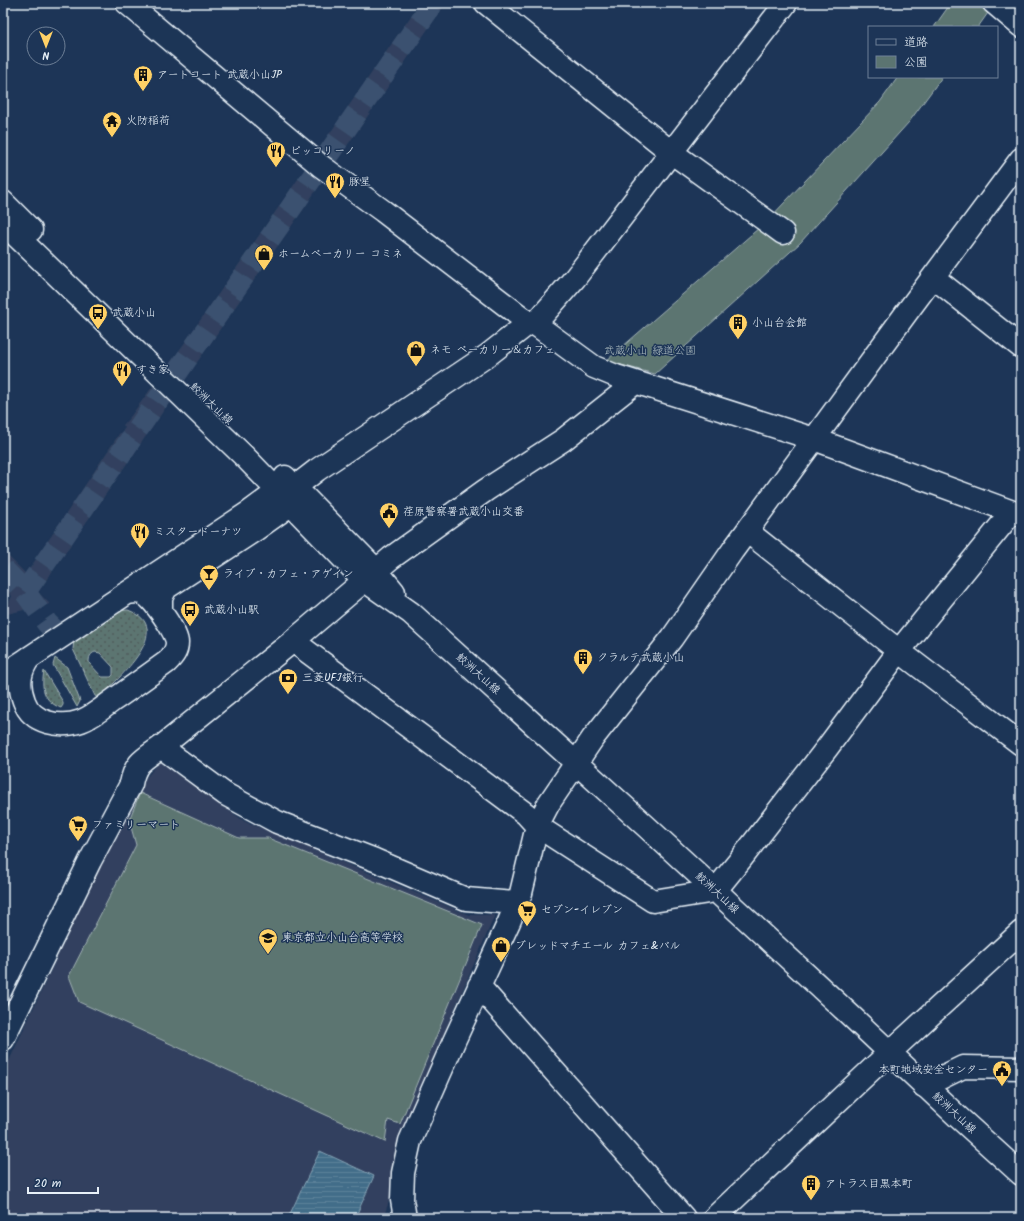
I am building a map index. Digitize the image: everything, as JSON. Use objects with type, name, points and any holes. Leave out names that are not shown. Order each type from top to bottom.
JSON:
[{"type":"street","points":[[127,3],[321,166],[532,324],[594,367],[635,383],[814,439],[1018,512],[899,651],[822,754],[741,859],[714,891],[653,901],[537,826],[526,814],[293,642]]},
{"type":"street","points":[[486,3],[671,152],[783,233]]},
{"type":"street","points":[[160,612],[161,598],[166,588],[255,530],[288,494],[317,470],[488,356],[532,324],[575,278],[786,3]]},
{"type":"street","points":[[994,3],[1021,26]]},
{"type":"street","points":[[405,1218],[402,1200],[403,1173],[410,1141],[521,893],[537,826],[549,803],[593,738],[672,638],[814,439],[1021,159]]},
{"type":"street","name":"鮫洲大山線","points":[[3,202],[288,494],[370,575],[850,1015],[924,1086],[1021,1174]]},
{"type":"street","name":"鮫洲大山線","points":[[3,223],[161,376],[288,494]]},
{"type":"street","points":[[933,277],[1021,347]]},
{"type":"street","points":[[3,1039],[90,861],[131,784],[132,775],[139,762],[161,747],[293,642],[391,558],[486,490],[563,440],[635,383]]},
{"type":"street","points":[[3,675],[242,518],[288,494]]},
{"type":"street","points":[[747,531],[899,651],[1021,744]]},
{"type":"street","points":[[29,658],[23,667],[20,688],[25,706],[33,716],[45,722],[62,725],[82,720],[168,662],[177,649],[175,634],[151,600],[144,594],[134,592],[125,594]]},
{"type":"street","points":[[161,747],[225,794],[277,822],[375,860],[466,899],[516,903]]},
{"type":"street","points":[[714,1218],[889,1053],[1021,932]]},
{"type":"street","points":[[479,986],[684,1218]]},
{"type":"street","points":[[924,1086],[963,1066],[1021,1068]]},
{"type":"shaded area","points":[[420,3],[446,3],[38,592],[50,604],[3,615],[12,596],[3,587],[3,551],[26,574],[119,434],[125,428],[123,425],[183,345]]},
{"type":"shaded area","name":"東京都立小山台高等学校","points":[[160,762],[244,821],[469,915],[495,915],[407,1120],[390,1199],[383,1218],[3,1218],[3,1074],[134,791]]},
{"type":"shaded area","points":[[320,1151],[374,1176],[355,1218],[288,1218]]},
{"type":"green space","points":[[951,3],[995,3],[979,26],[935,26]]},
{"type":"green space","name":"武蔵小山 緑道公園","points":[[897,78],[941,78],[909,122],[800,243],[655,374],[606,361],[767,221],[880,102]]},
{"type":"green space","points":[[128,610],[142,618],[147,629],[146,641],[139,654],[129,667],[99,698],[95,696],[73,649],[74,641],[116,611]],"holes":[[[95,652],[100,653],[113,667],[113,675],[111,677],[102,677],[89,663],[92,654]]]},
{"type":"green space","points":[[55,658],[67,667],[80,701],[77,707],[53,665]]},
{"type":"green space","points":[[44,671],[63,702],[61,708],[50,702],[47,698],[43,688]]},
{"type":"green space","points":[[140,793],[239,838],[268,838],[482,925],[400,1124],[388,1120],[385,1142],[79,1002],[69,976],[136,845],[129,820]]},
{"type":"tunnel","points":[[25,592],[433,3]]},
{"type":"tunnel","points":[[3,569],[25,592],[47,623],[61,637]]},
{"type":"place","name":"アートコート 武蔵小山JP","points":[[143,92]]},
{"type":"place","name":"火防稲荷","points":[[112,138]]},
{"type":"place","name":"ピッコリーノ","points":[[276,168]]},
{"type":"place","name":"豚星","points":[[335,199]]},
{"type":"place","name":"ホームベーカリー コミネ","points":[[264,271]]},
{"type":"place","name":"武蔵小山","points":[[98,330]]},
{"type":"place","name":"小山台会館","points":[[738,340]]},
{"type":"place","name":"ネモ ベーカリー＆カフェ","points":[[416,367]]},
{"type":"place","name":"すき家","points":[[122,387]]},
{"type":"place","name":"荏原警察署武蔵小山交番","points":[[389,529]]},
{"type":"place","name":"ミスタードーナツ","points":[[140,549]]},
{"type":"place","name":"ライブ・カフェ・アゲイン","points":[[209,591]]},
{"type":"place","name":"武蔵小山駅","points":[[190,627]]},
{"type":"place","name":"クラルテ武蔵小山","points":[[583,675]]},
{"type":"place","name":"三菱UFJ銀行","points":[[288,695]]},
{"type":"place","name":"ファミリーマート","points":[[78,842]]},
{"type":"place","name":"セブン-イレブン","points":[[527,927]]},
{"type":"place","name":"東京都立小山台高等学校","points":[[268,955]]},
{"type":"place","name":"ブレッドマチエール カフェ&バル","points":[[501,963]]},
{"type":"place","name":"本町地域安全センター","points":[[1002,1087]]},
{"type":"place","name":"アトラス目黒本町","points":[[811,1201]]}]
